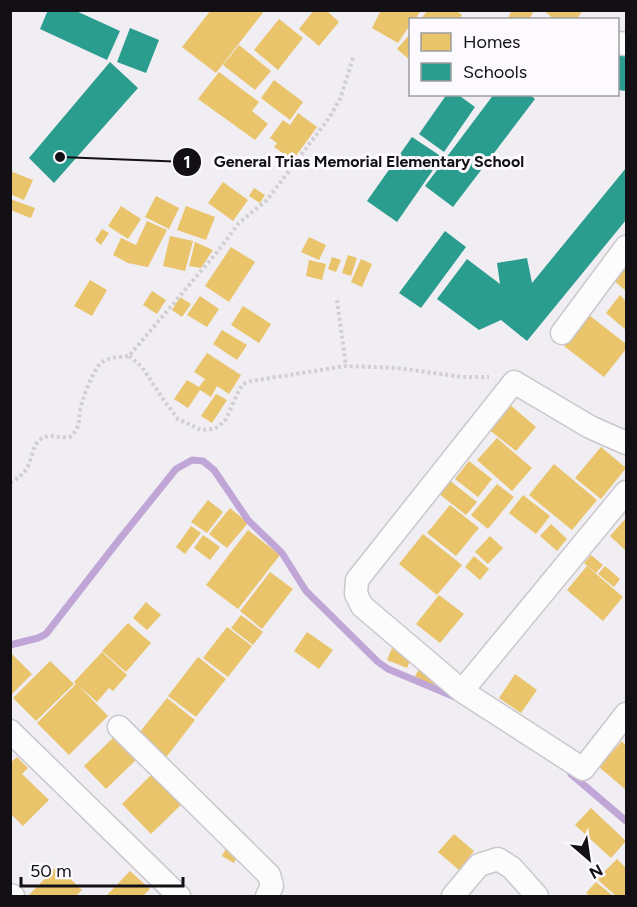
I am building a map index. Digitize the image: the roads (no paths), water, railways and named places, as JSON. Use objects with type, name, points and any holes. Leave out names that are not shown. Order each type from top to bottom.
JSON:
[{"type":"street","points":[[562,333],[627,247]]},
{"type":"street","points":[[627,443],[590,427],[514,382],[357,579],[356,594],[362,606],[462,691],[583,769],[627,714]]},
{"type":"street","points":[[462,691],[627,492]]},
{"type":"street","points":[[119,728],[269,875],[272,886],[267,897]]},
{"type":"street","points":[[10,730],[179,897]]},
{"type":"street","points":[[453,897],[479,865],[498,859],[512,868],[537,897]]},
{"type":"waterway","points":[[10,645],[46,634],[176,469],[192,460],[203,461],[214,470],[248,520],[282,553],[306,591],[378,662],[388,669],[455,697]]},
{"type":"waterway","points":[[571,774],[626,821]]},
{"type":"place","name":"General Trias Memorial Elementary School","points":[[60,157]]}]
